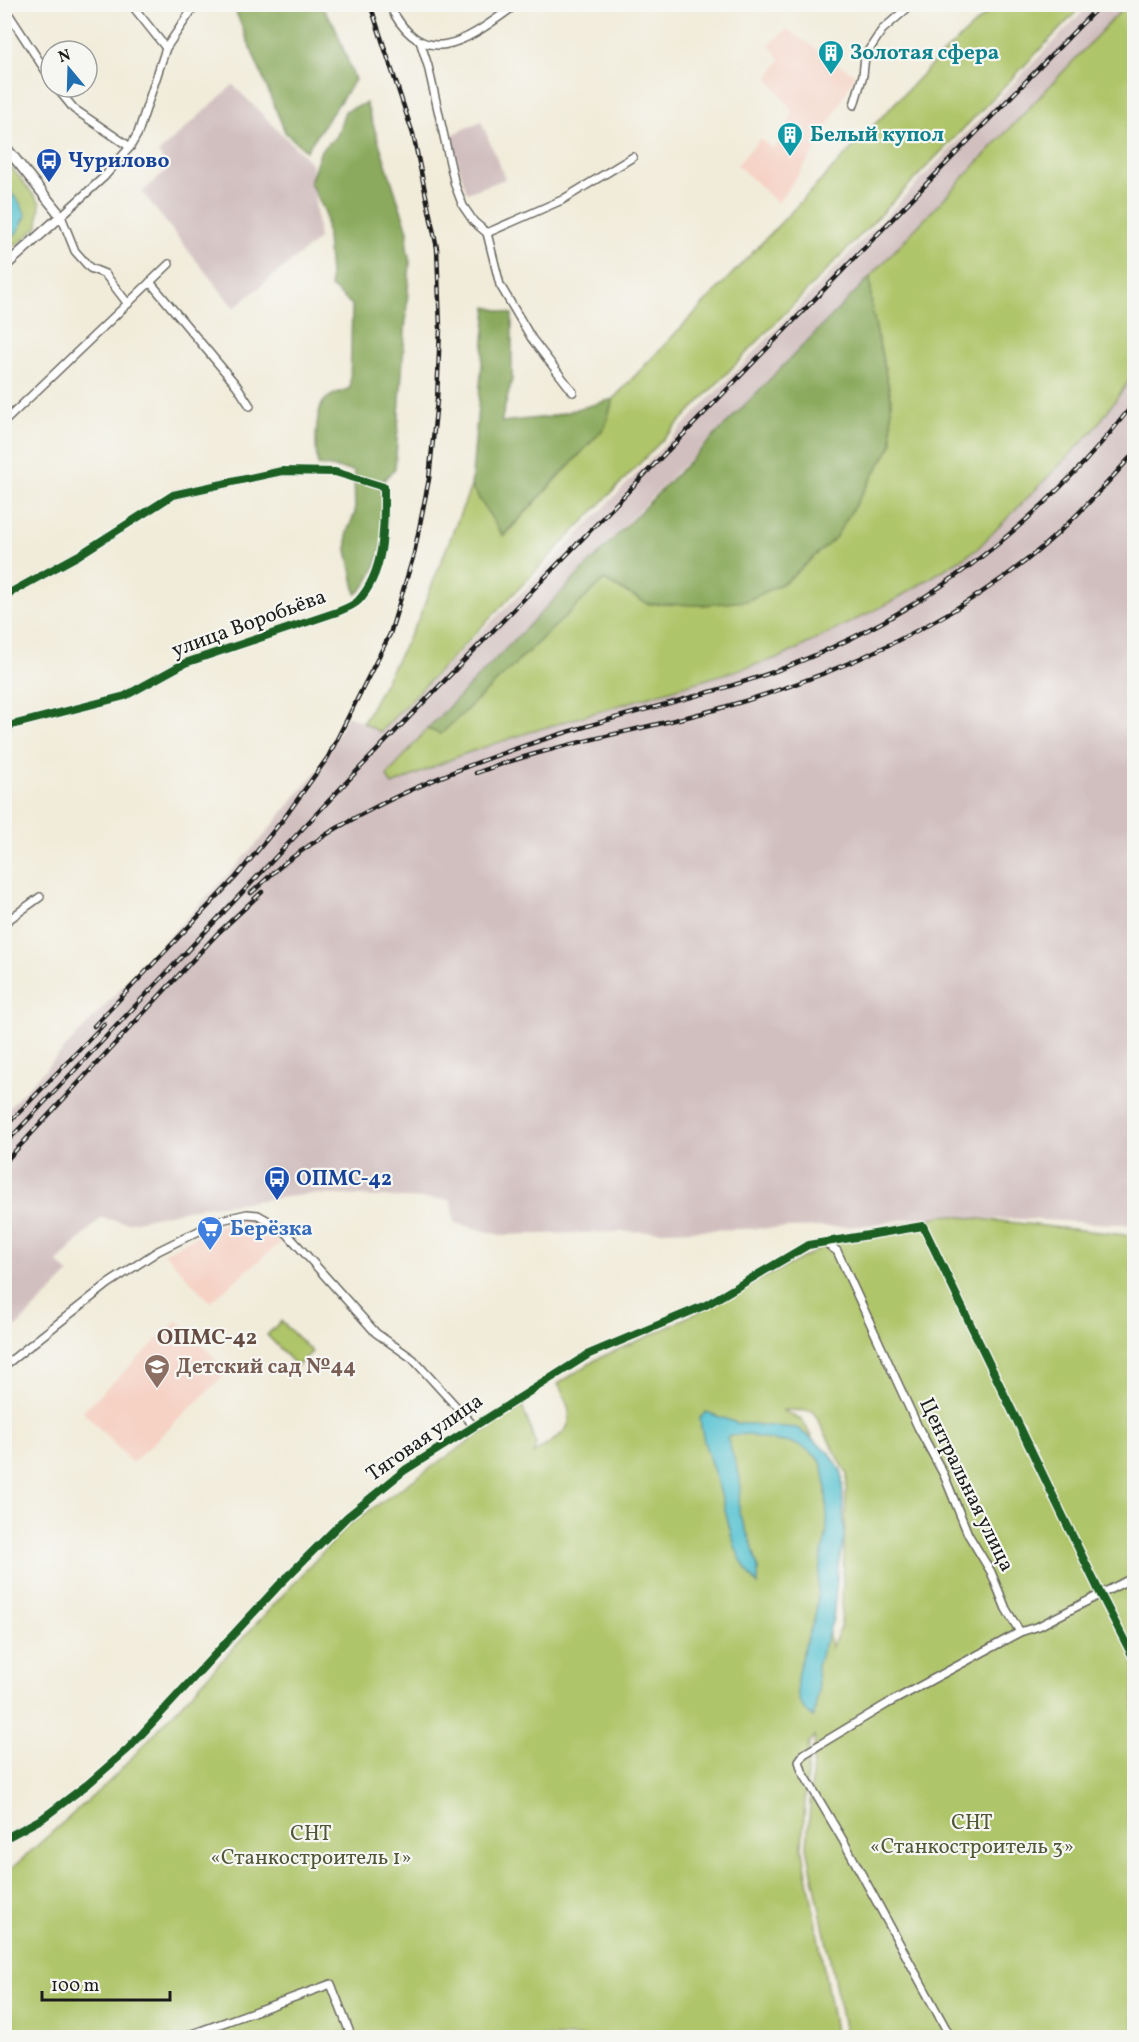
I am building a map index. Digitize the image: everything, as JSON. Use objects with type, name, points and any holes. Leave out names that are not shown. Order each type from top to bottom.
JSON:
[{"type":"street","points":[[132,4],[166,48]]},
{"type":"street","points":[[4,267],[104,177],[130,147],[138,133],[166,48],[196,4]]},
{"type":"street","points":[[389,4],[397,20],[420,41],[428,66],[455,185],[463,206],[474,222],[487,233],[500,285],[531,339],[573,392]]},
{"type":"street","points":[[420,41],[444,46],[465,41],[517,4]]},
{"type":"street","points":[[854,105],[863,75],[865,56],[882,30],[912,4]]},
{"type":"street","points":[[4,7],[39,61]]},
{"type":"street","points":[[66,99],[74,109],[130,147]]},
{"type":"street","points":[[4,145],[61,216],[75,251],[90,268],[105,274],[128,304]]},
{"type":"street","points":[[487,233],[562,200],[633,157]]},
{"type":"street","points":[[4,422],[169,264]]},
{"type":"street","points":[[150,282],[237,387],[250,406]]},
{"type":"street","name":"улица Воробьёва","points":[[4,596],[78,555],[173,495],[282,471],[335,472],[384,487],[384,530],[374,577],[357,602],[337,612],[185,663],[125,696],[4,727]]},
{"type":"street","points":[[4,923],[40,897]]},
{"type":"street","points":[[4,1366],[108,1284],[158,1251],[221,1220],[247,1214],[258,1215],[283,1228],[376,1333],[413,1359],[473,1425]]},
{"type":"street","name":"Тяговая улица","points":[[4,1839],[43,1818],[128,1749],[280,1584],[347,1516],[405,1470],[473,1425],[589,1354],[706,1305],[808,1245],[923,1226],[1100,1593]]},
{"type":"street","name":"Центральная улица","points":[[824,1242],[837,1251],[918,1427],[944,1475],[968,1534],[991,1572],[1006,1609],[1020,1632]]},
{"type":"street","points":[[951,2037],[844,1842],[802,1771],[799,1761],[804,1754],[887,1704],[1020,1632],[1039,1626],[1134,1577]]},
{"type":"street","points":[[1100,1593],[1134,1659]]},
{"type":"street","points":[[181,2037],[331,1984],[352,2037]]},
{"type":"shaded area","points":[[1089,5],[1126,5],[871,276],[644,505],[411,747],[387,776],[393,785],[461,755],[530,732],[781,657],[893,601],[976,550],[1094,430],[1134,374],[1134,1225],[1023,1219],[915,1218],[860,1226],[500,1235],[454,1223],[451,1200],[312,1194],[196,1208],[128,1223],[101,1218],[57,1262],[69,1274],[5,1338],[5,1112],[263,837],[319,768],[347,715],[380,731],[537,577]]},
{"type":"shaded area","points":[[787,29],[855,75],[813,154],[778,203],[737,165],[760,139],[773,149],[786,134],[792,111],[768,78],[781,59],[769,45]]},
{"type":"shaded area","points":[[233,85],[311,163],[319,239],[234,308],[142,192],[169,168],[158,153]]},
{"type":"shaded area","points":[[481,121],[505,179],[467,193],[450,136]]},
{"type":"shaded area","points":[[238,1218],[257,1219],[287,1237],[210,1302],[164,1253],[206,1231]]},
{"type":"shaded area","name":"Детский сад №44","points":[[178,1320],[228,1372],[132,1463],[83,1411]]},
{"type":"green space","points":[[233,5],[320,5],[334,24],[355,80],[306,151],[285,132]]},
{"type":"green space","points":[[996,5],[1083,5],[380,732],[363,723],[419,618],[471,486],[504,536],[605,427],[613,399],[936,60]]},
{"type":"green space","points":[[1126,5],[1134,5],[1134,374],[1094,430],[976,550],[893,601],[781,657],[530,732],[461,755],[392,785],[387,776],[427,729],[441,734],[604,580],[648,604],[891,398],[872,310],[870,277]]},
{"type":"green space","points":[[366,103],[408,231],[407,248],[410,262],[395,469],[379,485],[386,509],[385,533],[369,580],[356,594],[347,550],[347,532],[355,513],[354,471],[318,465],[316,451],[318,417],[322,404],[331,396],[350,388],[352,305],[331,287],[325,212],[310,183],[321,150],[337,136],[345,111]]},
{"type":"green space","points":[[4,158],[40,203],[38,226],[22,241],[5,251]]},
{"type":"green space","points":[[870,277],[872,310],[891,398],[892,445],[835,538],[787,581],[747,601],[703,605],[648,604],[604,580],[441,734],[427,729]]},
{"type":"green space","points":[[487,307],[512,314],[512,380],[501,422],[549,417],[613,399],[605,427],[503,536],[471,486]]},
{"type":"green space","points":[[944,1215],[1134,1236],[1134,2037],[846,2037],[807,1847],[815,1736],[809,1743],[802,1846],[836,2037],[5,2037],[4,1875],[112,1779],[348,1525],[522,1405],[536,1445],[533,1454],[556,1439],[568,1426],[569,1409],[558,1384],[597,1359],[660,1331],[820,1249],[824,1242]],"holes":[[[782,1410],[813,1411],[847,1474],[841,1628],[831,1648],[825,1608],[830,1496],[828,1469],[803,1421]]]},
{"type":"green space","points":[[281,1321],[312,1352],[297,1366],[267,1335]]},
{"type":"water","name":"Чурилово","points":[[4,185],[20,203],[26,216],[16,234],[5,243]]},
{"type":"water","points":[[706,1412],[737,1423],[797,1428],[830,1453],[842,1473],[844,1540],[838,1566],[833,1619],[817,1666],[818,1690],[814,1717],[804,1708],[798,1697],[797,1684],[798,1670],[815,1616],[826,1534],[826,1494],[822,1466],[811,1452],[794,1444],[739,1434],[727,1437],[740,1478],[739,1513],[752,1545],[758,1568],[758,1585],[742,1562],[733,1540],[703,1437],[700,1418]]},
{"type":"railway","points":[[94,1026],[236,877],[285,817],[328,757],[390,634],[414,554],[429,479],[437,400],[440,328],[437,248],[413,134],[370,4]]},
{"type":"railway","points":[[4,1145],[355,773],[1101,4]]},
{"type":"railway","points":[[251,893],[285,863],[323,837],[358,816],[434,780],[514,749],[765,675],[840,644],[889,618],[936,590],[1022,524],[1099,446],[1134,403]]},
{"type":"railway","points":[[476,773],[537,753],[759,697],[834,670],[906,637],[974,597],[1025,562],[1074,517],[1134,453]]},
{"type":"railway","points":[[4,1163],[217,934],[262,892]]},
{"type":"railway","points":[[4,1128],[104,1024]]},
{"type":"cycle path","points":[[4,596],[79,555],[173,495],[282,471],[335,472],[384,487],[383,532],[379,562],[367,589],[354,604],[337,612],[185,663],[125,696],[4,727]]},
{"type":"cycle path","points":[[4,1839],[43,1818],[88,1784],[128,1749],[280,1584],[347,1517],[405,1470],[589,1354],[706,1305],[808,1245],[923,1226],[1134,1659]]},
{"type":"place","name":"Золотая сфера","points":[[831,76]]},
{"type":"place","name":"Белый купол","points":[[790,158]]},
{"type":"place","name":"Чурилово","points":[[49,184]]},
{"type":"place","name":"ОПМС-42","points":[[277,1202]]},
{"type":"place","name":"Берёзка","points":[[210,1252]]},
{"type":"place","name":"Детский сад №44","points":[[157,1390]]},
{"type":"district","name":"ОПМС-42","points":[[207,1338]]},
{"type":"park label","name":"СНТ «Станкостроитель 3»","points":[[972,1835]]},
{"type":"park label","name":"СНТ «Станкостроитель 1»","points":[[311,1846]]}]
